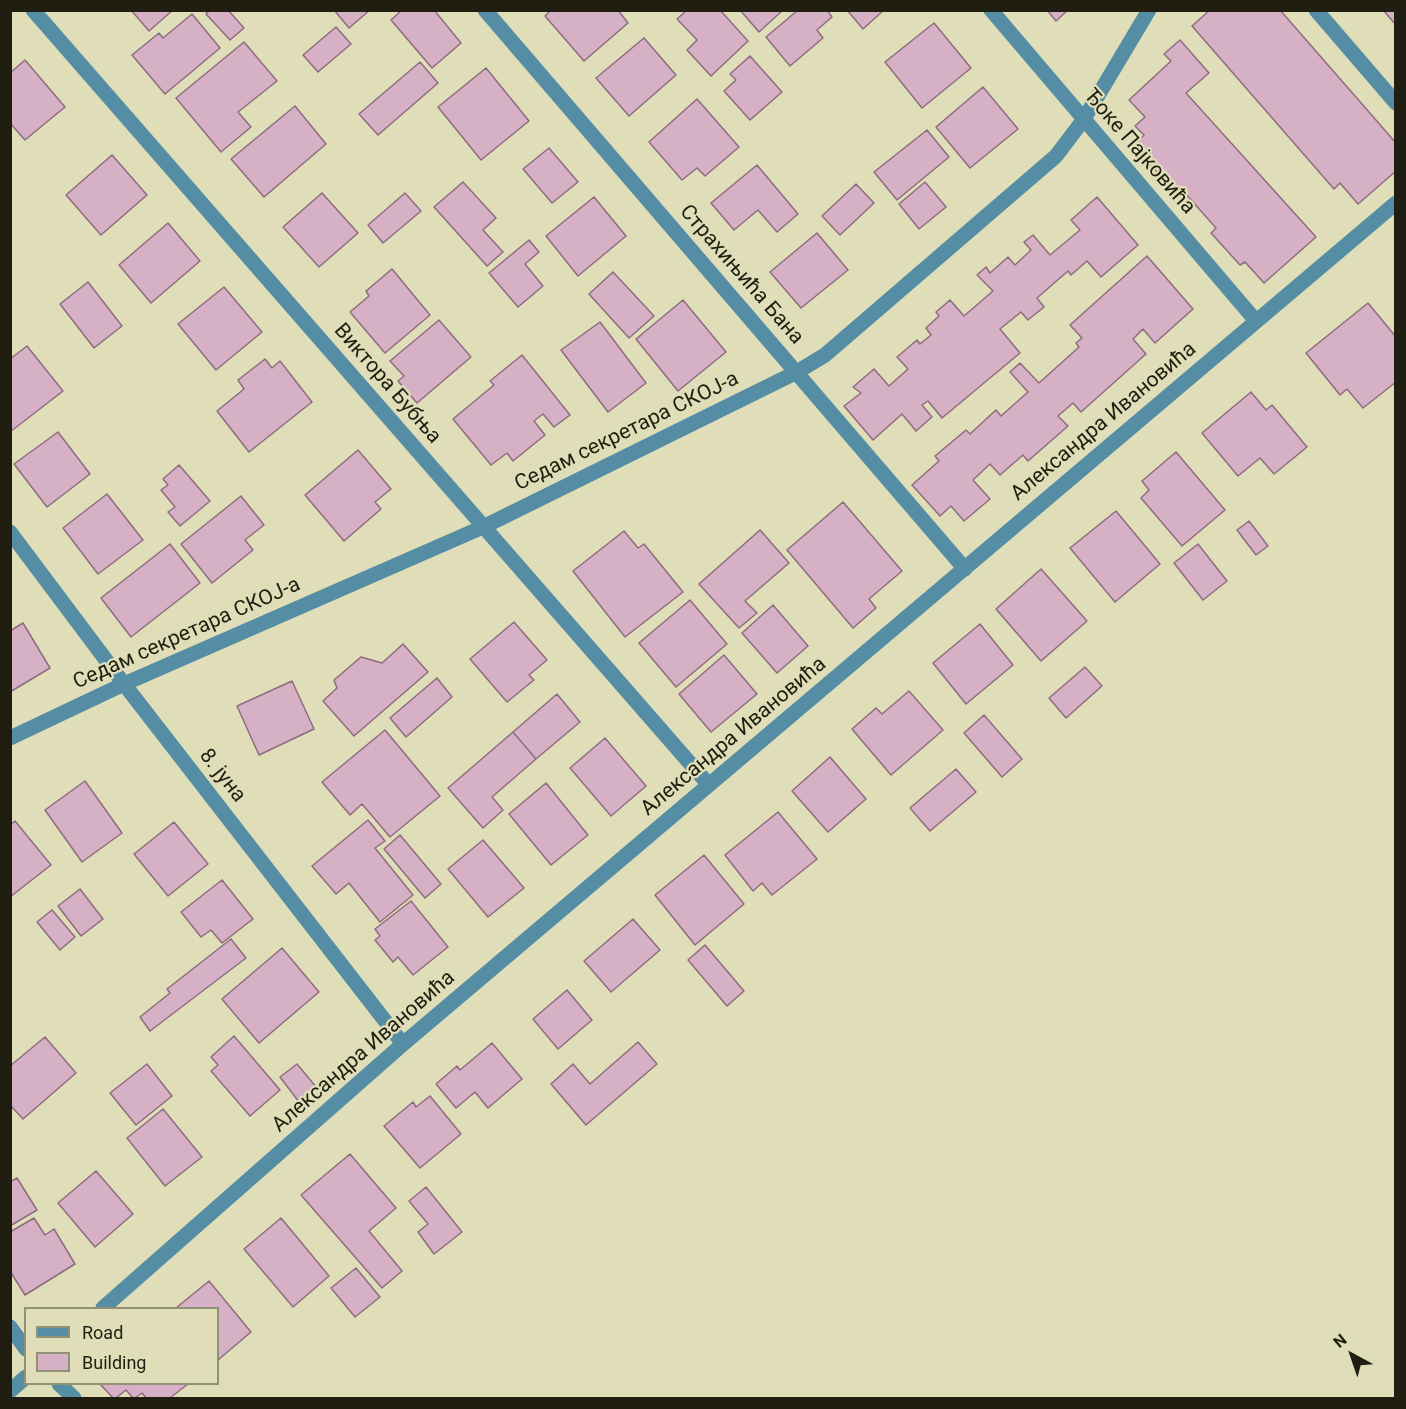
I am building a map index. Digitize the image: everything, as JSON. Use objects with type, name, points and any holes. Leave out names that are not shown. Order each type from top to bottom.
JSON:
[{"type":"street","name":"Виктора Бубња","points":[[33,10],[709,785]]},
{"type":"street","name":"Страхињића Бана","points":[[485,10],[964,568]]},
{"type":"street","name":"Ђоке Пајковића","points":[[991,10],[1256,321]]},
{"type":"street","name":"Седам секретара СКОЈ-а","points":[[10,738],[124,684],[483,527],[825,356],[1056,156],[1084,119],[1149,10]]},
{"type":"street","points":[[1316,10],[1395,103]]},
{"type":"street","name":"Александра Ивановића","points":[[104,1307],[403,1044],[1395,203]]},
{"type":"street","name":"8. јуна","points":[[10,532],[124,684],[403,1044]]},
{"type":"street","points":[[10,1327],[24,1346]]},
{"type":"street","points":[[10,1391],[24,1379]]},
{"type":"street","points":[[61,1385],[74,1398]]},
{"type":"building","points":[[131,10],[173,10],[149,31]]},
{"type":"building","points":[[209,10],[228,10],[244,28],[230,40],[206,14]]},
{"type":"building","points":[[334,10],[370,10],[349,28]]},
{"type":"building","points":[[402,10],[434,10],[461,43],[432,68],[391,20]]},
{"type":"building","points":[[551,10],[618,10],[628,23],[584,61],[545,16]]},
{"type":"building","points":[[687,10],[720,10],[748,41],[711,76],[687,50],[697,40],[677,19]]},
{"type":"building","points":[[740,10],[783,10],[759,32]]},
{"type":"building","points":[[798,10],[827,10],[832,17],[817,30],[823,38],[790,66],[766,37]]},
{"type":"building","points":[[847,10],[884,10],[863,29]]},
{"type":"building","points":[[1047,10],[1068,10],[1056,21]]},
{"type":"building","points":[[1210,10],[1280,10],[1396,143],[1396,171],[1358,204],[1340,183],[1334,189],[1192,26]]},
{"type":"building","points":[[1383,10],[1396,10],[1396,25]]},
{"type":"building","points":[[192,14],[220,48],[165,94],[132,55],[159,33],[163,38]]},
{"type":"building","points":[[934,23],[971,68],[922,108],[885,62]]},
{"type":"building","points":[[336,27],[351,44],[318,72],[303,55]]},
{"type":"building","points":[[644,38],[676,75],[629,116],[596,78]]},
{"type":"building","points":[[1180,40],[1209,73],[1186,93],[1316,237],[1264,283],[1245,262],[1240,265],[1211,233],[1216,228],[1184,192],[1179,197],[1148,162],[1152,158],[1137,142],[1144,135],[1135,126],[1145,117],[1129,100],[1171,61],[1164,54]]},
{"type":"building","points":[[244,42],[277,81],[238,112],[251,127],[221,152],[176,98]]},
{"type":"building","points":[[750,56],[782,92],[750,120],[724,91],[736,80],[730,74]]},
{"type":"building","points":[[25,60],[65,107],[25,140],[10,123],[10,73]]},
{"type":"building","points":[[420,62],[438,83],[378,135],[359,114]]},
{"type":"building","points":[[486,68],[529,121],[481,160],[438,107]]},
{"type":"building","points":[[983,87],[1018,129],[970,168],[936,127]]},
{"type":"building","points":[[697,99],[739,147],[705,176],[697,168],[682,180],[649,142]]},
{"type":"building","points":[[295,106],[326,144],[264,197],[231,159]]},
{"type":"building","points":[[927,130],[949,157],[897,200],[874,172]]},
{"type":"building","points":[[549,148],[578,182],[552,203],[523,169]]},
{"type":"building","points":[[112,155],[147,195],[101,235],[66,195]]},
{"type":"building","points":[[757,165],[798,214],[777,232],[758,210],[734,230],[711,203]]},
{"type":"building","points":[[463,182],[496,218],[483,230],[503,252],[487,266],[434,207]]},
{"type":"building","points":[[925,182],[946,207],[919,229],[899,204]]},
{"type":"building","points":[[856,184],[874,203],[840,235],[822,216]]},
{"type":"building","points":[[322,193],[358,233],[319,267],[283,227]]},
{"type":"building","points":[[405,193],[421,211],[383,243],[368,225]]},
{"type":"building","points":[[594,197],[626,236],[578,276],[546,236]]},
{"type":"building","points":[[1097,197],[1138,245],[1101,277],[1087,261],[1071,275],[1068,271],[1037,298],[1044,307],[1028,320],[1021,312],[1000,329],[1020,353],[942,418],[928,401],[922,405],[932,417],[916,431],[902,414],[873,440],[844,406],[861,393],[853,387],[874,369],[889,386],[908,369],[897,357],[917,340],[920,344],[931,335],[926,328],[939,316],[936,312],[950,300],[964,316],[993,291],[977,275],[986,267],[990,273],[1008,257],[1015,265],[1031,250],[1024,242],[1033,235],[1050,255],[1080,230],[1071,220]]},
{"type":"building","points":[[168,223],[200,261],[151,303],[119,265]]},
{"type":"building","points":[[817,233],[848,270],[801,308],[770,272]]},
{"type":"building","points":[[529,240],[539,252],[525,264],[543,286],[518,307],[489,273]]},
{"type":"building","points":[[1147,256],[1193,309],[1155,343],[1143,329],[1133,339],[1146,354],[1081,412],[1073,403],[1058,416],[1068,426],[1028,461],[1023,455],[1000,475],[990,464],[973,480],[990,499],[964,521],[951,506],[940,516],[912,485],[939,461],[935,456],[966,430],[970,434],[996,410],[1001,416],[1028,392],[1010,372],[1020,363],[1039,383],[1079,347],[1076,343],[1082,338],[1070,325]]},
{"type":"building","points":[[392,269],[430,315],[385,353],[350,312],[369,296],[366,291]]},
{"type":"building","points":[[613,272],[654,316],[629,338],[589,294]]},
{"type":"building","points":[[88,282],[122,326],[94,348],[60,304]]},
{"type":"building","points":[[224,287],[262,332],[216,370],[178,324]]},
{"type":"building","points":[[683,300],[726,352],[678,391],[636,339]]},
{"type":"building","points":[[1368,303],[1396,337],[1396,382],[1363,408],[1347,389],[1340,395],[1306,353]]},
{"type":"building","points":[[439,320],[471,357],[417,403],[398,381],[404,376],[390,361]]},
{"type":"building","points":[[600,322],[646,383],[608,412],[561,350]]},
{"type":"building","points":[[27,346],[63,391],[10,432],[10,359]]},
{"type":"building","points":[[522,355],[570,415],[554,427],[543,414],[534,421],[545,435],[513,461],[507,453],[491,465],[453,419],[494,385],[490,381]]},
{"type":"building","points":[[265,359],[272,368],[280,361],[312,402],[249,452],[217,411],[244,389],[238,380]]},
{"type":"building","points":[[1251,392],[1266,410],[1272,405],[1307,447],[1274,474],[1260,458],[1238,476],[1202,433]]},
{"type":"building","points":[[58,432],[90,474],[47,507],[14,464]]},
{"type":"building","points":[[358,450],[391,489],[375,502],[381,509],[344,541],[305,495]]},
{"type":"building","points":[[1176,452],[1225,510],[1182,546],[1141,498],[1149,490],[1142,481]]},
{"type":"building","points":[[179,465],[210,501],[180,526],[168,512],[175,507],[161,490],[168,485],[163,479]]},
{"type":"building","points":[[107,494],[143,540],[98,574],[63,528]]},
{"type":"building","points":[[241,496],[264,525],[245,540],[253,550],[212,583],[181,544]]},
{"type":"building","points":[[843,502],[902,571],[869,599],[876,608],[853,628],[787,550]]},
{"type":"building","points":[[1116,511],[1160,564],[1115,602],[1070,548]]},
{"type":"building","points":[[1249,521],[1268,546],[1256,555],[1237,530]]},
{"type":"building","points":[[760,530],[789,563],[745,601],[757,613],[739,628],[699,584]]},
{"type":"building","points":[[624,531],[638,548],[644,544],[683,592],[625,637],[573,571]]},
{"type":"building","points":[[170,544],[200,583],[131,637],[101,598]]},
{"type":"building","points":[[1198,544],[1227,581],[1203,600],[1174,563]]},
{"type":"building","points":[[1041,569],[1087,621],[1041,661],[996,609]]},
{"type":"building","points":[[690,600],[727,644],[676,687],[639,643]]},
{"type":"building","points":[[773,605],[808,646],[777,673],[742,633]]},
{"type":"building","points":[[514,622],[547,660],[529,675],[534,680],[507,702],[470,659]]},
{"type":"building","points":[[23,623],[50,668],[10,692],[10,631]]},
{"type":"building","points":[[980,624],[1013,665],[966,704],[933,663]]},
{"type":"building","points":[[403,644],[428,672],[354,736],[323,701],[337,688],[334,680],[361,657],[382,663]]},
{"type":"building","points":[[724,655],[757,694],[711,732],[679,694]]},
{"type":"building","points":[[1085,667],[1102,686],[1066,718],[1049,698]]},
{"type":"building","points":[[437,678],[452,697],[406,737],[390,718]]},
{"type":"building","points":[[292,681],[314,729],[259,755],[237,706]]},
{"type":"building","points":[[909,691],[943,730],[891,775],[852,729],[876,708],[882,714]]},
{"type":"building","points":[[557,694],[580,722],[536,759],[513,732]]},
{"type":"building","points":[[984,715],[1022,759],[1002,777],[964,733]]},
{"type":"building","points":[[385,730],[440,796],[390,837],[362,804],[350,815],[322,782]]},
{"type":"building","points":[[513,732],[536,759],[492,797],[503,810],[483,828],[448,788]]},
{"type":"building","points":[[605,738],[646,786],[611,816],[570,768]]},
{"type":"building","points":[[830,757],[866,799],[828,832],[792,791]]},
{"type":"building","points":[[956,769],[976,792],[930,831],[910,808]]},
{"type":"building","points":[[85,781],[122,833],[82,862],[45,810]]},
{"type":"building","points":[[546,783],[588,835],[551,865],[509,814]]},
{"type":"building","points":[[778,812],[817,859],[772,895],[762,883],[753,891],[725,855]]},
{"type":"building","points":[[368,820],[385,841],[375,848],[413,895],[380,922],[349,883],[336,894],[312,866]]},
{"type":"building","points":[[15,821],[51,865],[10,897],[10,825]]},
{"type":"building","points":[[174,822],[208,864],[168,896],[134,854]]},
{"type":"building","points":[[400,835],[441,884],[425,898],[384,849]]},
{"type":"building","points":[[483,840],[524,888],[488,917],[448,869]]},
{"type":"building","points":[[704,855],[744,904],[695,945],[655,895]]},
{"type":"building","points":[[222,880],[253,919],[222,943],[211,930],[201,937],[181,912]]},
{"type":"building","points":[[80,889],[103,919],[81,936],[58,906]]},
{"type":"building","points":[[411,901],[448,947],[413,975],[398,957],[393,962],[375,940],[380,936],[375,929]]},
{"type":"building","points":[[52,910],[75,937],[60,950],[37,922]]},
{"type":"building","points":[[633,919],[660,950],[611,992],[584,961]]},
{"type":"building","points":[[231,939],[246,958],[150,1031],[140,1017],[170,993],[167,989]]},
{"type":"building","points":[[705,945],[744,991],[727,1006],[688,960]]},
{"type":"building","points":[[282,948],[319,992],[259,1043],[222,999]]},
{"type":"building","points":[[567,990],[592,1020],[558,1049],[533,1019]]},
{"type":"building","points":[[234,1036],[280,1090],[250,1116],[211,1071],[218,1065],[211,1057]]},
{"type":"building","points":[[45,1037],[76,1073],[23,1119],[10,1105],[10,1066]]},
{"type":"building","points":[[638,1042],[657,1064],[586,1125],[551,1084],[573,1064],[590,1084]]},
{"type":"building","points":[[492,1043],[522,1079],[488,1108],[475,1092],[456,1108],[436,1084],[457,1066],[460,1070]]},
{"type":"building","points":[[147,1064],[172,1096],[136,1125],[110,1093]]},
{"type":"building","points":[[297,1064],[317,1088],[299,1102],[280,1077]]},
{"type":"building","points":[[430,1096],[461,1134],[420,1168],[384,1126],[413,1102],[416,1107]]},
{"type":"building","points":[[163,1109],[202,1157],[165,1186],[127,1138]]},
{"type":"building","points":[[350,1154],[396,1208],[369,1231],[402,1271],[382,1288],[301,1195]]},
{"type":"building","points":[[96,1171],[133,1214],[95,1247],[58,1203]]},
{"type":"building","points":[[17,1178],[37,1210],[10,1226],[10,1182]]},
{"type":"building","points":[[426,1187],[462,1232],[434,1254],[418,1232],[428,1224],[409,1201]]},
{"type":"building","points":[[34,1218],[45,1235],[54,1229],[75,1264],[25,1295],[10,1271],[10,1232]]},
{"type":"building","points":[[281,1218],[329,1276],[293,1307],[244,1249]]},
{"type":"building","points":[[356,1268],[380,1297],[355,1317],[331,1288]]},
{"type":"building","points":[[209,1281],[251,1332],[219,1359],[219,1307],[177,1307]]},
{"type":"building","points":[[101,1385],[187,1385],[170,1398],[146,1398],[142,1393],[133,1398],[126,1390],[113,1398]]}]
